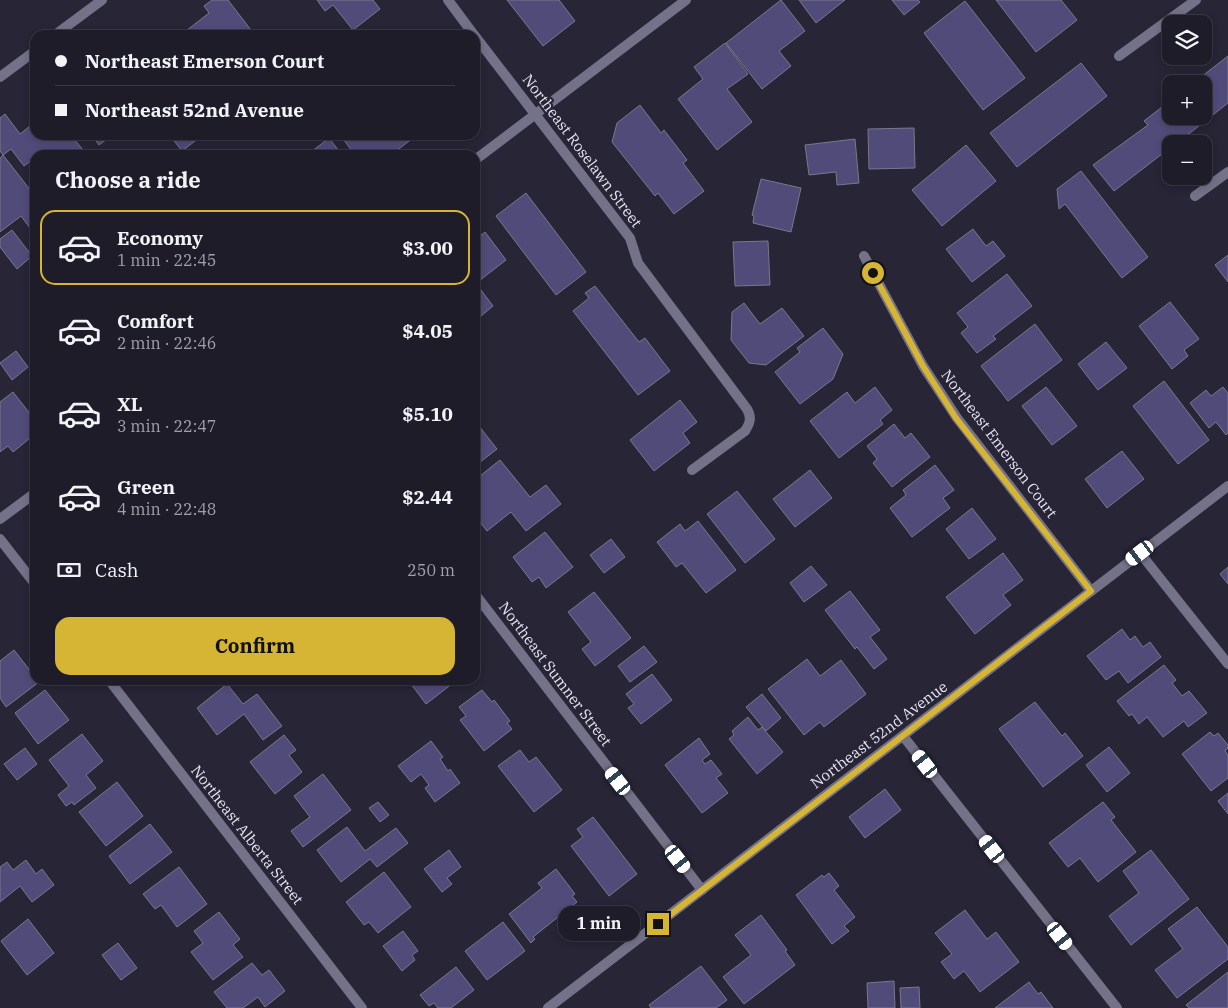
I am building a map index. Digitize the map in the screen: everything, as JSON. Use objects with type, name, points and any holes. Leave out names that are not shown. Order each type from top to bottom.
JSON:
[{"type":"street","points":[[63,30],[102,0]]},
{"type":"street","name":"Northeast Roselawn Street","points":[[448,0],[471,30]]},
{"type":"street","points":[[480,156],[686,0]]},
{"type":"street","points":[[1119,56],[1196,0]]},
{"type":"street","name":"Northeast Roselawn Street","points":[[480,42],[630,238],[638,263],[751,416],[750,424],[745,431],[692,470]]},
{"type":"street","points":[[0,77],[30,55]]},
{"type":"street","points":[[1195,196],[1228,172]]},
{"type":"street","name":"Northeast Emerson Court","points":[[864,256],[923,366],[956,418],[1091,591]]},
{"type":"street","name":"Northeast 52nd Avenue","points":[[548,1008],[1228,486]]},
{"type":"street","points":[[0,519],[30,497]]},
{"type":"street","points":[[0,539],[30,578]]},
{"type":"street","points":[[1140,553],[1228,664]]},
{"type":"street","name":"Northeast Sumner Street","points":[[480,601],[702,890]]},
{"type":"street","name":"Northeast Alberta Street","points":[[113,685],[362,1008]]},
{"type":"street","points":[[903,736],[1117,1008]]},
{"type":"building","points":[[212,0],[228,0],[251,30],[187,30],[209,13],[204,6]]},
{"type":"building","points":[[317,0],[373,0],[380,9],[353,30],[333,5],[325,11]]},
{"type":"building","points":[[507,0],[559,0],[575,21],[543,46]]},
{"type":"building","points":[[781,0],[805,31],[779,51],[791,66],[762,89],[726,43]]},
{"type":"building","points":[[799,0],[845,0],[816,23]]},
{"type":"building","points":[[892,0],[918,0],[920,2],[904,15]]},
{"type":"building","points":[[996,0],[1061,0],[1077,20],[1036,52]]},
{"type":"building","points":[[965,1],[1025,78],[983,110],[924,33]]},
{"type":"building","points":[[725,43],[748,74],[727,89],[752,122],[717,150],[678,99],[703,79],[694,67]]},
{"type":"building","points":[[1228,56],[1228,103],[1212,116],[1212,75],[1204,75]]},
{"type":"building","points":[[1081,63],[1107,96],[1017,167],[990,133]]},
{"type":"building","points":[[640,105],[661,133],[664,130],[687,160],[683,163],[704,191],[674,214],[658,193],[655,196],[612,142],[617,123]]},
{"type":"building","points":[[1162,107],[1162,125],[1200,125],[1187,135],[1162,135],[1162,154],[1114,191],[1093,165],[1148,125],[1144,121]]},
{"type":"building","points":[[5,114],[20,134],[30,126],[30,140],[75,140],[83,150],[30,150],[30,162],[24,166],[11,149],[3,155],[0,151],[0,118]]},
{"type":"building","points":[[914,128],[915,168],[869,169],[868,129]]},
{"type":"building","points":[[855,139],[859,183],[837,185],[836,172],[809,175],[805,145]]},
{"type":"building","points":[[96,140],[106,140],[99,145]]},
{"type":"building","points":[[173,140],[196,140],[183,150]]},
{"type":"building","points":[[326,140],[331,140],[338,150],[313,150]]},
{"type":"building","points":[[344,140],[410,140],[397,150],[351,150]]},
{"type":"building","points":[[966,145],[996,181],[942,226],[912,190]]},
{"type":"building","points":[[3,155],[30,190],[30,228],[21,216],[0,232],[0,158]]},
{"type":"building","points":[[1081,171],[1148,257],[1122,278],[1065,204],[1059,209],[1057,189]]},
{"type":"building","points":[[761,179],[801,188],[791,232],[753,223],[754,216],[752,215]]},
{"type":"building","points":[[526,193],[586,272],[556,295],[496,216]]},
{"type":"building","points":[[973,229],[986,246],[993,241],[1005,256],[972,282],[946,249]]},
{"type":"building","points":[[12,230],[30,253],[30,258],[17,269],[0,247],[0,239]]},
{"type":"building","points":[[485,232],[506,260],[480,280],[480,236]]},
{"type":"building","points":[[768,241],[770,285],[735,286],[733,242]]},
{"type":"building","points":[[1228,255],[1228,282],[1215,265]]},
{"type":"building","points":[[1007,274],[1032,306],[993,336],[996,339],[977,353],[961,333],[968,327],[957,313]]},
{"type":"building","points":[[595,286],[639,342],[645,338],[670,371],[638,395],[573,311],[589,298],[585,293]]},
{"type":"building","points":[[480,291],[493,306],[481,316],[480,315]]},
{"type":"building","points":[[1170,302],[1199,339],[1184,350],[1188,356],[1172,369],[1139,326]]},
{"type":"building","points":[[744,303],[760,324],[782,308],[804,336],[766,365],[749,363],[731,340],[732,312]]},
{"type":"building","points":[[1035,324],[1062,360],[1008,401],[981,366]]},
{"type":"building","points":[[823,328],[843,354],[833,379],[800,404],[775,372],[800,352],[797,348]]},
{"type":"building","points":[[1106,342],[1127,368],[1098,390],[1078,364]]},
{"type":"building","points":[[16,351],[28,367],[12,380],[0,363]]},
{"type":"building","points":[[1164,381],[1209,440],[1178,464],[1133,406]]},
{"type":"building","points":[[875,387],[892,410],[880,420],[883,424],[839,458],[810,421],[847,392],[855,403]]},
{"type":"building","points":[[1046,387],[1077,426],[1052,445],[1022,406]]},
{"type":"building","points":[[1223,387],[1228,393],[1228,433],[1226,435],[1216,422],[1209,428],[1190,403],[1206,390],[1211,396]]},
{"type":"building","points":[[13,392],[30,414],[30,438],[13,452],[8,446],[0,452],[0,402]]},
{"type":"building","points":[[680,400],[697,422],[683,433],[690,443],[654,471],[630,440]]},
{"type":"building","points":[[894,424],[905,438],[911,433],[930,457],[892,487],[873,463],[877,459],[867,446]]},
{"type":"building","points":[[480,427],[497,449],[480,462]]},
{"type":"building","points":[[1122,451],[1144,479],[1107,508],[1085,479]]},
{"type":"building","points":[[500,460],[530,497],[546,485],[561,504],[526,531],[511,512],[487,531],[480,522],[480,476]]},
{"type":"building","points":[[935,465],[954,490],[943,498],[950,508],[912,537],[890,508],[906,495],[903,490]]},
{"type":"building","points":[[810,470],[832,498],[795,527],[773,499]]},
{"type":"building","points":[[737,491],[775,539],[745,563],[707,514]]},
{"type":"building","points":[[972,508],[996,539],[969,559],[946,529]]},
{"type":"building","points":[[698,521],[736,570],[706,593],[682,563],[676,567],[657,542],[680,524],[685,531]]},
{"type":"building","points":[[545,532],[573,567],[546,588],[539,577],[532,582],[513,557]]},
{"type":"building","points":[[611,539],[625,557],[604,573],[590,555]]},
{"type":"building","points":[[1003,553],[1023,580],[1003,595],[1011,605],[975,634],[946,597]]},
{"type":"building","points":[[811,566],[827,585],[804,602],[790,583]]},
{"type":"building","points":[[1228,567],[1228,584],[1220,574]]},
{"type":"building","points":[[850,591],[880,630],[870,637],[887,659],[874,669],[857,647],[855,649],[825,610]]},
{"type":"building","points":[[594,592],[631,638],[595,666],[582,649],[591,642],[568,612]]},
{"type":"building","points":[[1122,629],[1130,640],[1135,636],[1143,647],[1150,642],[1161,657],[1128,683],[1119,671],[1106,680],[1087,656]]},
{"type":"building","points":[[644,646],[657,662],[630,682],[618,666]]},
{"type":"building","points":[[14,650],[30,671],[30,685],[35,685],[6,707],[0,698],[0,661]]},
{"type":"building","points":[[807,659],[820,676],[841,660],[866,694],[824,727],[820,722],[804,735],[768,689]]},
{"type":"building","points":[[1164,665],[1176,680],[1172,683],[1182,696],[1189,691],[1207,713],[1188,727],[1184,721],[1163,737],[1147,717],[1139,724],[1132,714],[1129,716],[1117,701]]},
{"type":"building","points":[[652,674],[672,700],[641,724],[628,708],[634,704],[626,694]]},
{"type":"building","points":[[228,685],[243,704],[257,694],[282,726],[263,740],[244,714],[217,735],[197,708]]},
{"type":"building","points":[[412,685],[451,685],[426,704]]},
{"type":"building","points":[[45,690],[69,720],[38,744],[15,713]]},
{"type":"building","points":[[482,690],[492,702],[494,700],[510,721],[507,723],[512,729],[484,751],[460,720],[466,716],[459,707]]},
{"type":"building","points":[[762,694],[781,718],[766,731],[746,707]]},
{"type":"building","points":[[1035,702],[1062,736],[1065,733],[1083,756],[1043,787],[999,729]]},
{"type":"building","points":[[748,717],[758,730],[762,727],[783,752],[757,774],[729,739],[734,735],[732,731]]},
{"type":"building","points":[[1210,732],[1214,736],[1218,733],[1228,745],[1225,751],[1228,755],[1228,778],[1211,791],[1182,754]]},
{"type":"building","points":[[82,734],[103,761],[86,775],[96,788],[74,805],[72,802],[66,806],[58,795],[69,786],[49,760]]},
{"type":"building","points":[[284,735],[296,750],[289,755],[302,772],[275,794],[250,762]]},
{"type":"building","points":[[699,738],[710,754],[702,760],[705,764],[711,760],[722,774],[716,778],[728,793],[702,813],[665,765]]},
{"type":"building","points":[[431,741],[443,757],[440,759],[448,771],[450,769],[460,783],[435,802],[425,788],[429,785],[421,774],[411,782],[398,766]]},
{"type":"building","points":[[1109,747],[1130,773],[1107,792],[1086,765]]},
{"type":"building","points":[[25,748],[37,764],[17,780],[4,764]]},
{"type":"building","points":[[520,750],[529,762],[536,757],[562,790],[534,812],[498,766]]},
{"type":"building","points":[[323,774],[351,810],[303,847],[291,831],[310,817],[294,796]]},
{"type":"building","points":[[117,782],[143,816],[106,846],[79,812]]},
{"type":"building","points":[[885,789],[901,810],[865,838],[849,817]]},
{"type":"building","points":[[1228,793],[1228,814],[1218,801]]},
{"type":"building","points":[[378,802],[389,815],[380,822],[369,808]]},
{"type":"building","points":[[1103,802],[1115,817],[1111,820],[1136,852],[1098,882],[1080,858],[1068,867],[1049,843]]},
{"type":"building","points":[[593,817],[637,874],[609,896],[571,846],[583,837],[577,829]]},
{"type":"building","points":[[150,824],[172,852],[130,884],[109,856]]},
{"type":"building","points":[[347,827],[365,851],[396,828],[408,843],[377,867],[370,859],[341,882],[317,850]]},
{"type":"building","points":[[449,850],[461,867],[447,878],[452,884],[442,892],[424,869]]},
{"type":"building","points":[[1151,850],[1189,899],[1131,945],[1109,916],[1139,893],[1123,871]]},
{"type":"building","points":[[26,860],[36,874],[42,869],[54,885],[32,902],[20,886],[0,902],[0,867],[7,862],[13,870]]},
{"type":"building","points":[[179,867],[207,904],[177,927],[161,905],[155,909],[143,894]]},
{"type":"building","points":[[556,869],[575,894],[572,896],[577,902],[533,937],[535,939],[531,943],[509,914],[542,888],[538,883]]},
{"type":"building","points":[[384,872],[411,907],[378,933],[369,922],[364,925],[346,902]]},
{"type":"building","points":[[829,873],[839,886],[834,890],[855,917],[844,926],[849,931],[832,944],[796,895],[822,875],[824,877]]},
{"type":"building","points":[[1197,907],[1228,947],[1228,959],[1177,998],[1155,970],[1183,949],[1168,929]]},
{"type":"building","points":[[965,910],[987,939],[996,932],[1019,962],[980,992],[964,971],[954,979],[941,962],[952,954],[935,933]]},
{"type":"building","points":[[219,912],[240,939],[233,945],[243,957],[213,980],[191,952],[203,943],[194,931]]},
{"type":"building","points":[[761,915],[787,950],[785,951],[795,965],[744,1004],[723,977],[751,955],[735,935]]},
{"type":"building","points":[[28,919],[54,953],[27,975],[1,941]]},
{"type":"building","points":[[503,922],[525,951],[487,980],[465,951]]},
{"type":"building","points":[[403,931],[418,951],[412,955],[415,960],[402,971],[383,946]]},
{"type":"building","points":[[118,943],[137,968],[121,980],[102,955]]},
{"type":"building","points":[[252,963],[262,975],[269,970],[285,991],[265,1007],[258,997],[243,1008],[227,1008],[214,992]]},
{"type":"building","points":[[701,966],[727,1000],[716,1008],[651,1008],[649,1005]]},
{"type":"building","points":[[456,967],[474,990],[451,1008],[438,1008],[434,1003],[429,1006],[420,995]]},
{"type":"building","points":[[1228,972],[1228,1008],[1189,1008],[1186,1005]]},
{"type":"building","points":[[894,981],[895,1008],[868,1008],[867,983]]},
{"type":"building","points":[[1029,982],[1038,994],[1041,992],[1053,1008],[995,1008]]},
{"type":"building","points":[[919,987],[920,1008],[901,1008],[900,988]]},
{"type":"route","points":[[658,924],[1091,591],[956,418],[923,366],[873,273]]}]
